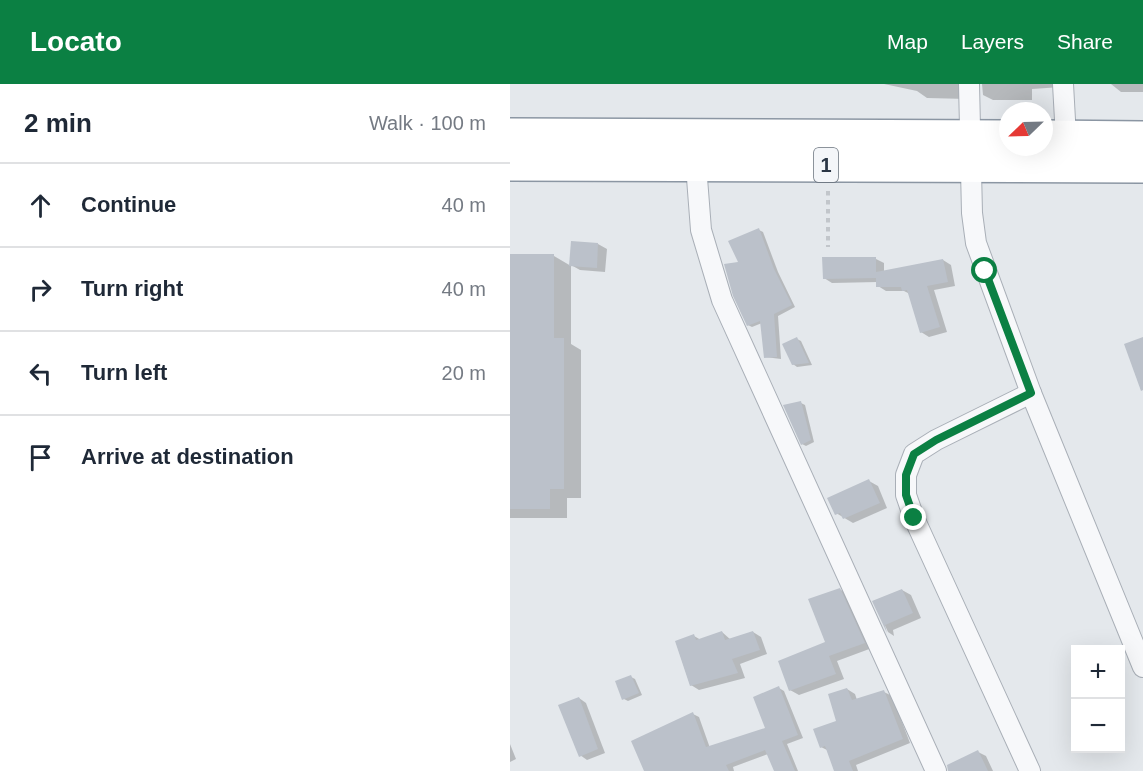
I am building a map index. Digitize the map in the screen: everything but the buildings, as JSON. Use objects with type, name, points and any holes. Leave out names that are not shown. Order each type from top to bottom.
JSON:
[{"type":"highway","name":"1","points":[[510,135],[696,165],[828,165],[971,151],[999,140]]},
{"type":"highway","points":[[1055,137],[1143,138]]},
{"type":"highway","name":"1","points":[[510,164],[612,150],[971,151],[1143,166]]},
{"type":"street","points":[[969,84],[972,213],[976,243],[1031,393],[1143,667]]},
{"type":"street","points":[[1055,137],[1063,84]]},
{"type":"street","points":[[696,165],[700,230],[722,300],[936,771]]},
{"type":"street","points":[[1030,771],[914,518],[906,495],[906,475],[914,454],[936,440],[1031,393]]},
{"type":"path","points":[[828,165],[828,247]]},
{"type":"route","points":[[914,518],[906,495],[906,475],[914,454],[936,440],[1031,393],[985,271]]}]
